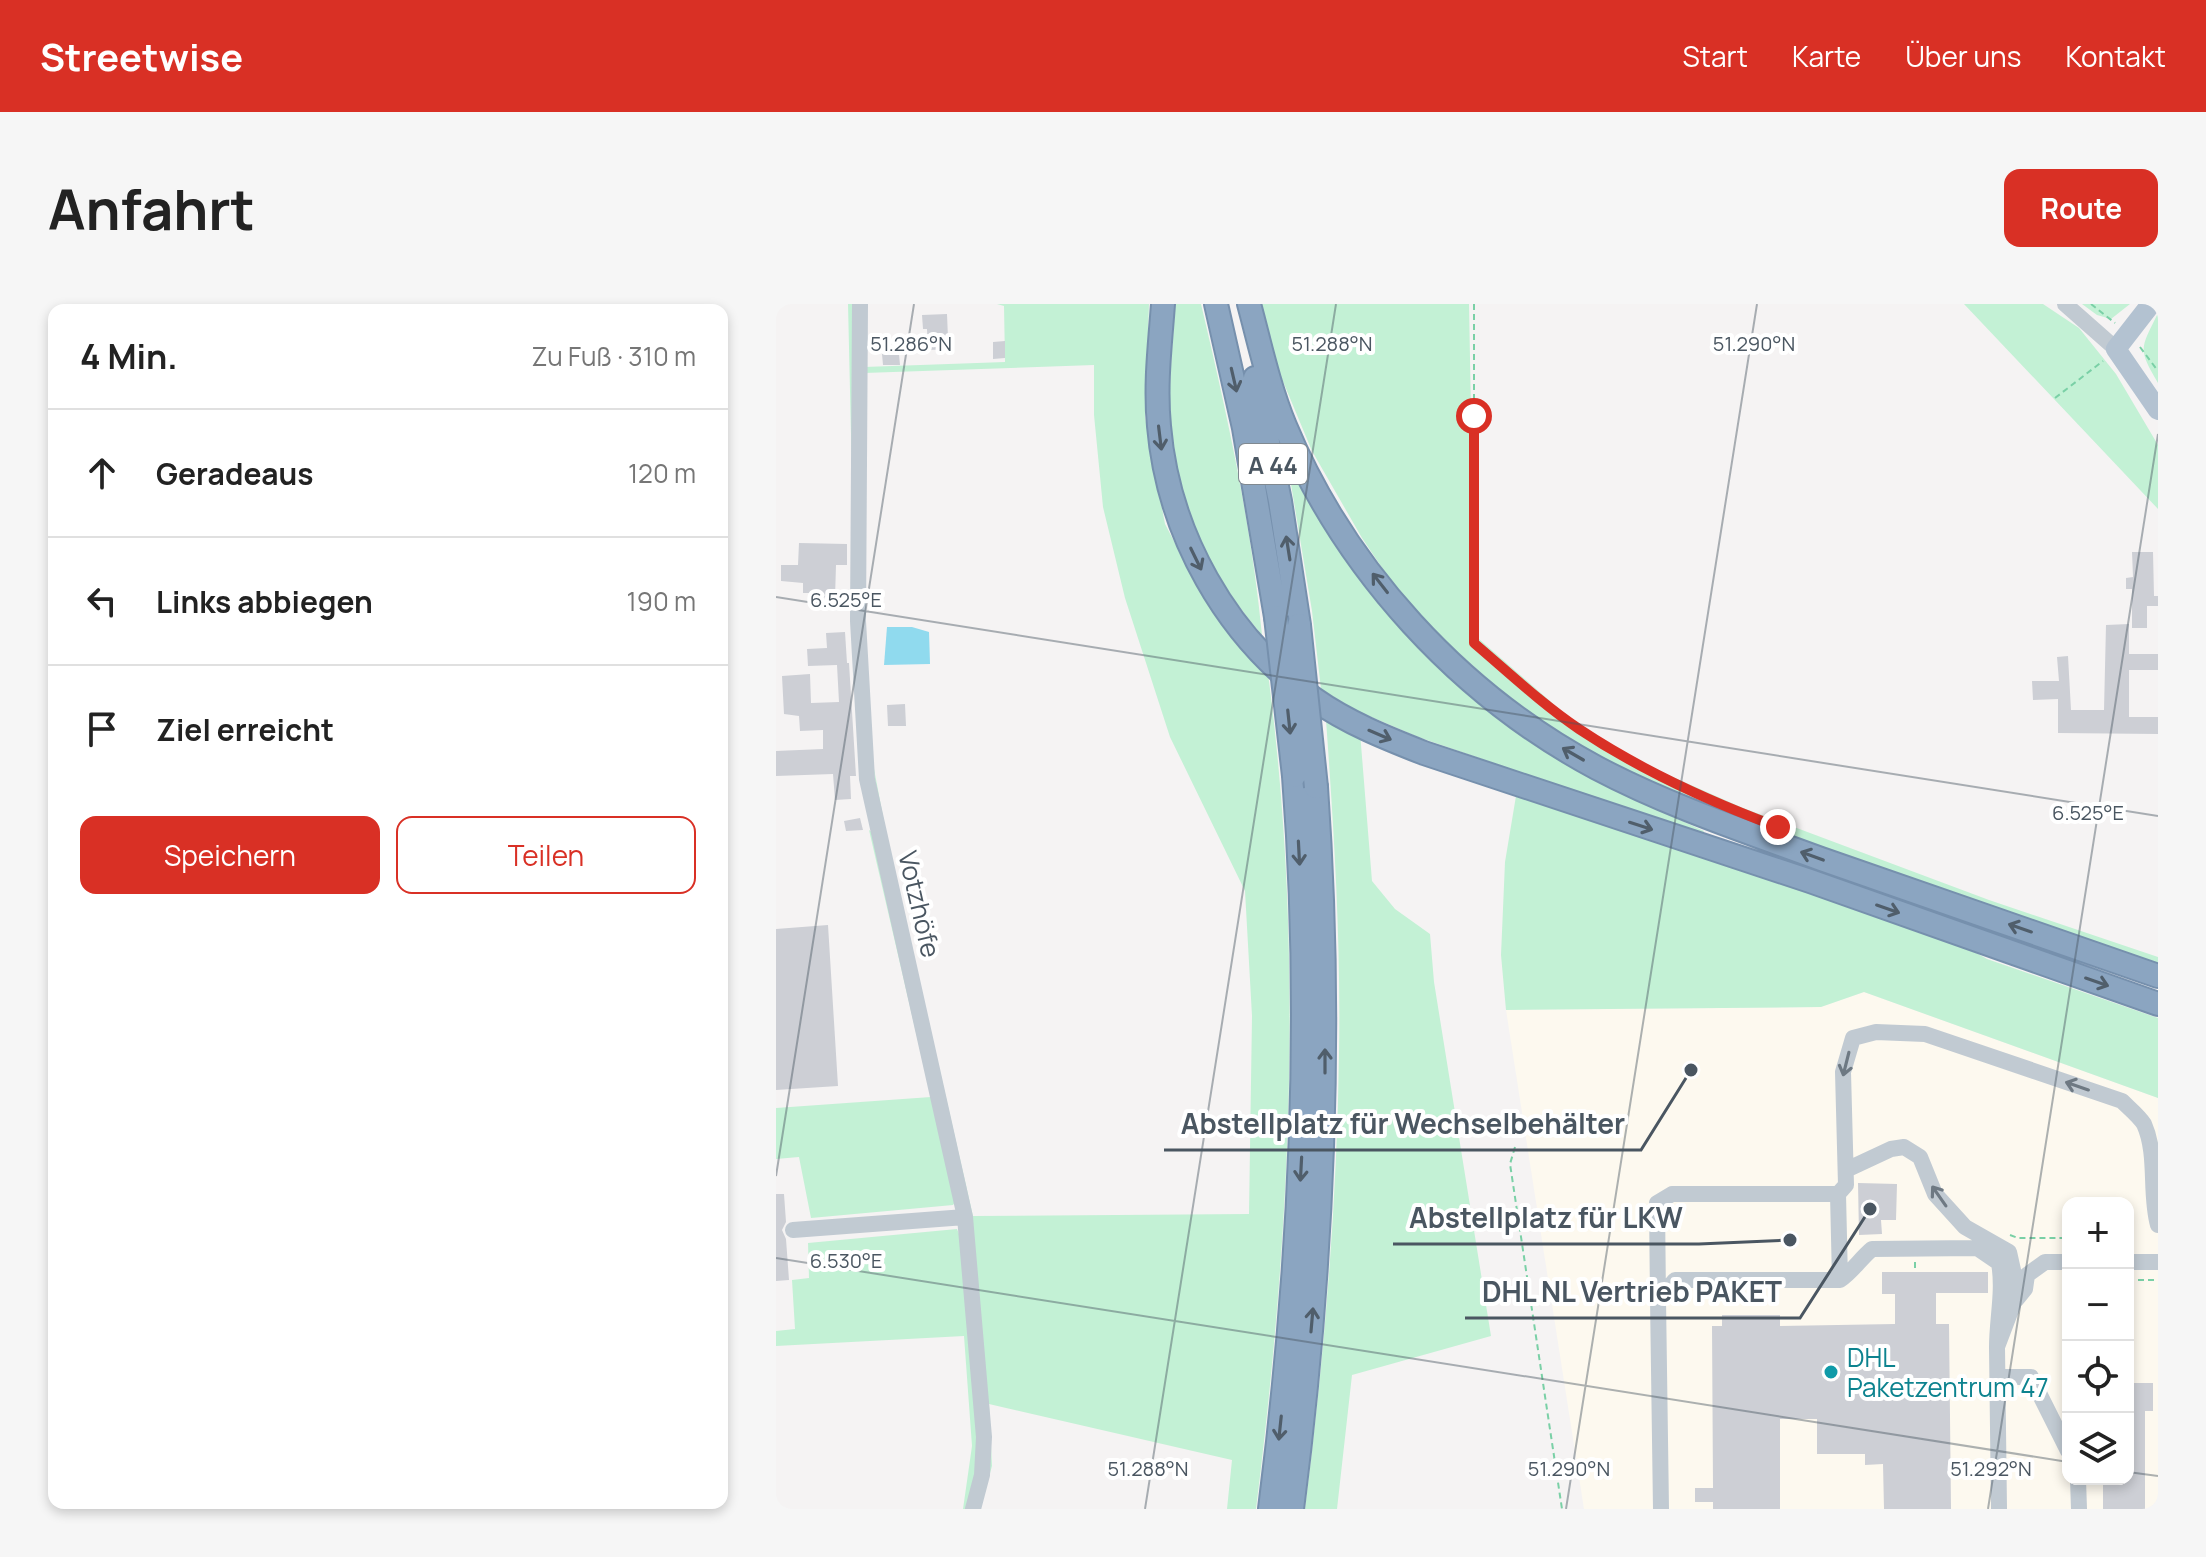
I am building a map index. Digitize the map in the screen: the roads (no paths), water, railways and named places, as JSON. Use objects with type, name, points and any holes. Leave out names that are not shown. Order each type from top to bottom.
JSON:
[{"type":"highway","points":[[1163,304],[1158,376],[1159,427],[1166,473],[1183,530],[1207,581],[1240,629],[1280,671],[1317,701],[1371,731],[1441,759],[1810,881],[2158,1004]]},
{"type":"highway","name":"A 44","points":[[1216,304],[1253,473],[1276,617],[1294,776],[1303,945],[1303,1115],[1293,1295],[1270,1509]]},
{"type":"highway","name":"A 44","points":[[1238,304],[1277,484],[1299,625],[1316,787],[1325,966],[1323,1146],[1314,1302],[1292,1509]]},
{"type":"highway","points":[[1249,304],[1286,428],[1341,529],[1383,587],[1427,639],[1509,713],[1590,764],[1684,809],[2158,976]]},
{"type":"main road","points":[[2151,304],[2122,342],[2158,410]]},
{"type":"street","name":"Votzhöfe","points":[[860,304],[858,621],[867,779],[965,1217],[984,1437],[982,1475],[973,1509]]},
{"type":"street","points":[[2065,304],[2122,342]]},
{"type":"street","points":[[1840,1280],[1838,1194],[1846,1185],[1843,1072],[1853,1038],[1876,1032],[1925,1034],[2122,1101],[2143,1123],[2152,1150],[2154,1210],[2158,1225]]},
{"type":"street","points":[[1846,1170],[1891,1149],[1904,1147],[1920,1157],[1935,1194],[1965,1227],[2009,1252],[2015,1279],[2013,1305]]},
{"type":"street","points":[[1661,1509],[1657,1203],[1672,1194],[1838,1194]]},
{"type":"street","points":[[793,1230],[965,1217]]},
{"type":"street","points":[[1658,1299],[1675,1280],[1840,1280],[1852,1272],[1859,1260],[1872,1249],[1977,1248],[1999,1263],[2003,1286],[1997,1347],[1999,1509]]},
{"type":"street","points":[[1997,1347],[2013,1305],[2025,1289],[2027,1275],[2045,1262],[2062,1262]]},
{"type":"street","points":[[2134,1262],[2158,1262]]},
{"type":"street","points":[[1998,1377],[2031,1377],[2062,1439]]},
{"type":"street","points":[[2078,1485],[2079,1509]]},
{"type":"water","points":[[887,627],[912,627],[929,632],[930,664],[884,665]]},
{"type":"place","name":"Abstellplatz für Wechselbehälter","points":[[1691,1070]]},
{"type":"place","name":"DHL NL Vertrieb PAKET","points":[[1870,1209]]},
{"type":"place","name":"Abstellplatz für LKW","points":[[1790,1240]]},
{"type":"place","name":"DHL Paketzentrum 47","points":[[1831,1372]]}]
